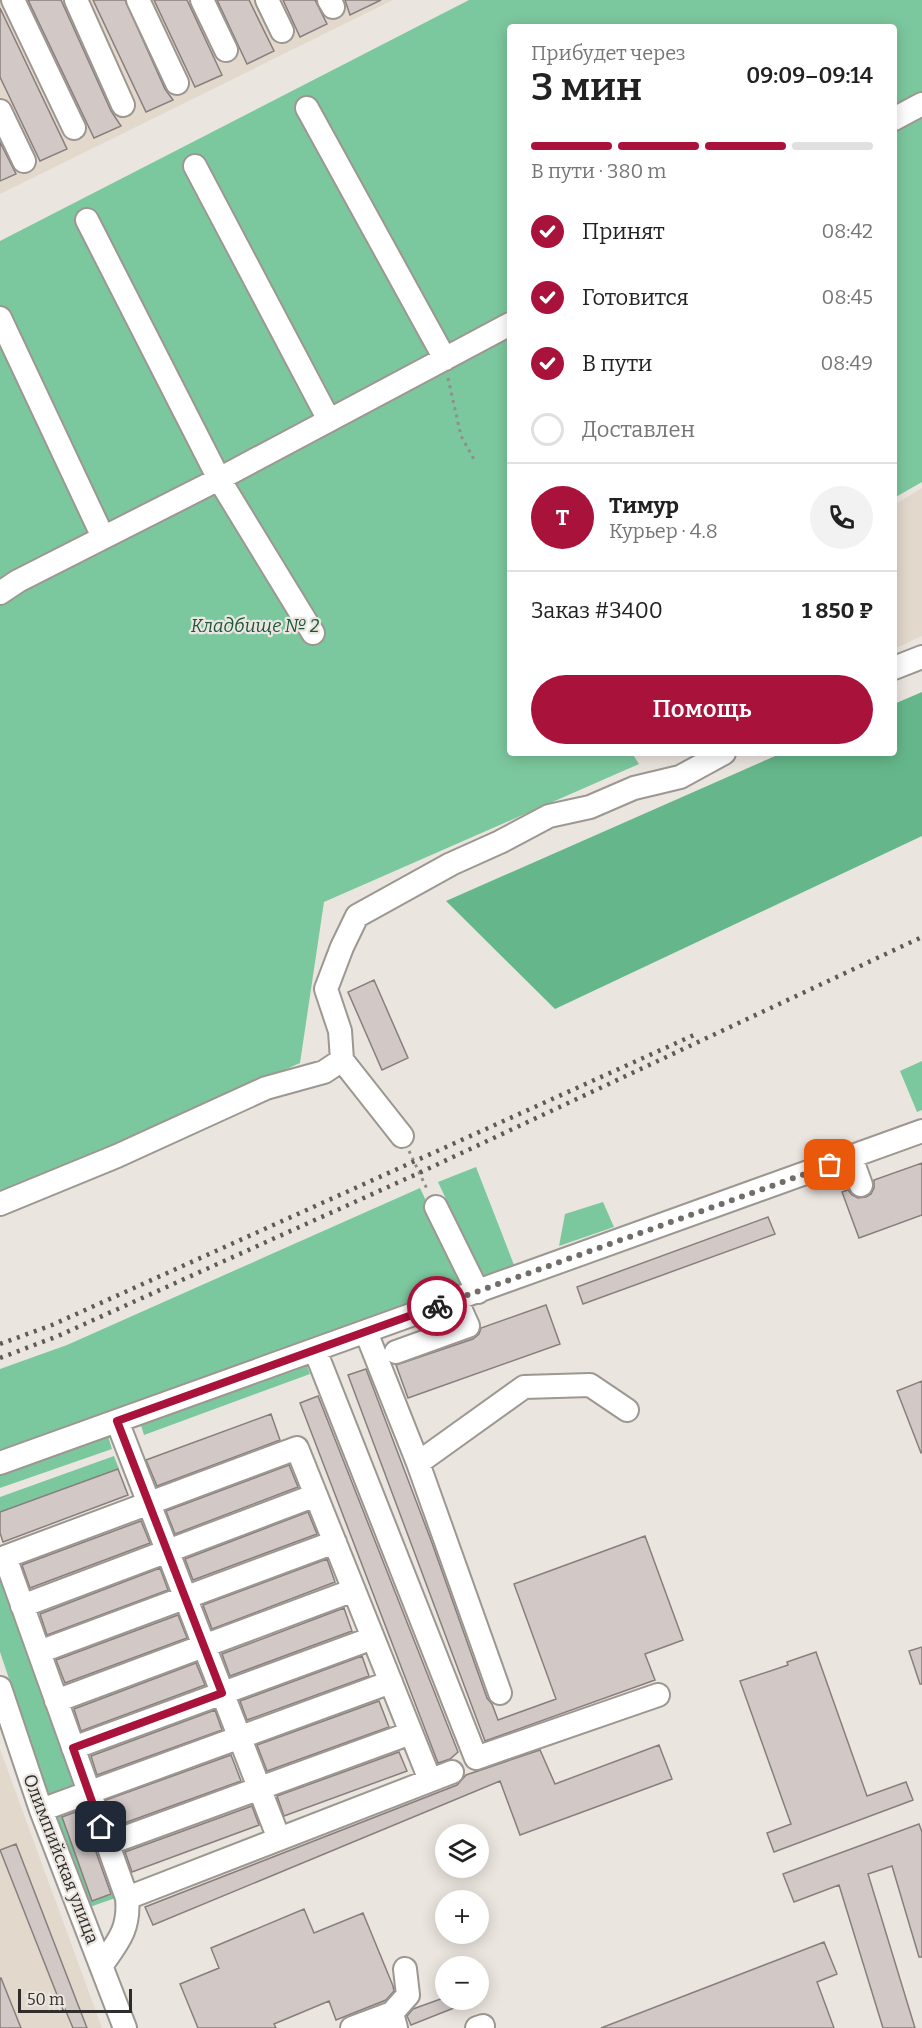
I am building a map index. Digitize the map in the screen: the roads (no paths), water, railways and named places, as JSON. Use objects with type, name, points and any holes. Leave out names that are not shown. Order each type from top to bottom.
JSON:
[{"type":"street","points":[[13,0],[74,128]]},
{"type":"street","points":[[76,0],[123,105]]},
{"type":"street","points":[[138,0],[177,83]]},
{"type":"street","points":[[202,0],[226,50]]},
{"type":"street","points":[[267,0],[282,31]]},
{"type":"street","points":[[897,117],[922,104]]},
{"type":"street","points":[[307,108],[445,359]]},
{"type":"street","points":[[0,111],[24,161]]},
{"type":"street","points":[[195,166],[329,420]]},
{"type":"street","points":[[87,220],[219,479],[313,633]]},
{"type":"street","points":[[0,318],[104,537]]},
{"type":"street","points":[[0,593],[18,581],[219,479],[507,326]]},
{"type":"street","points":[[897,667],[922,657]]},
{"type":"street","points":[[402,1136],[342,1060],[340,1031],[326,989],[357,916],[451,864],[549,816],[590,807],[634,788],[680,777],[718,756]]},
{"type":"street","points":[[0,1204],[117,1156],[266,1088],[324,1072],[342,1060]]},
{"type":"street","points":[[0,1463],[922,1131]]},
{"type":"street","points":[[851,1157],[861,1185]]},
{"type":"street","points":[[435,1206],[478,1292]]},
{"type":"street","points":[[396,1352],[468,1326],[456,1299]]},
{"type":"street","points":[[366,1332],[418,1463],[500,1693]]},
{"type":"street","points":[[315,1350],[476,1758],[658,1695]]},
{"type":"street","points":[[418,1463],[524,1387],[590,1385],[627,1410]]},
{"type":"street","points":[[117,1421],[279,1839]]},
{"type":"street","points":[[101,1966],[123,1936],[129,1914],[127,1898],[5,1557],[297,1448],[430,1780]]},
{"type":"street","points":[[22,1606],[316,1495]]},
{"type":"street","points":[[39,1652],[335,1542]]},
{"type":"street","points":[[56,1701],[354,1590]]},
{"type":"street","points":[[73,1748],[373,1638]]},
{"type":"street","points":[[41,1810],[391,1682]]},
{"type":"street","name":"Олимпийская улица","points":[[0,1688],[41,1810],[125,2028]]},
{"type":"street","points":[[107,1844],[411,1732]]},
{"type":"street","points":[[127,1898],[452,1772]]},
{"type":"street","points":[[352,2028],[394,2021],[408,1995],[405,1969]]},
{"type":"railway","points":[[0,1358],[58,1336],[419,1173],[922,937]]},
{"type":"railway","points":[[0,1344],[52,1325],[694,1035]]},
{"type":"park label","name":"Кладбище № 2","points":[[255,626]]}]
